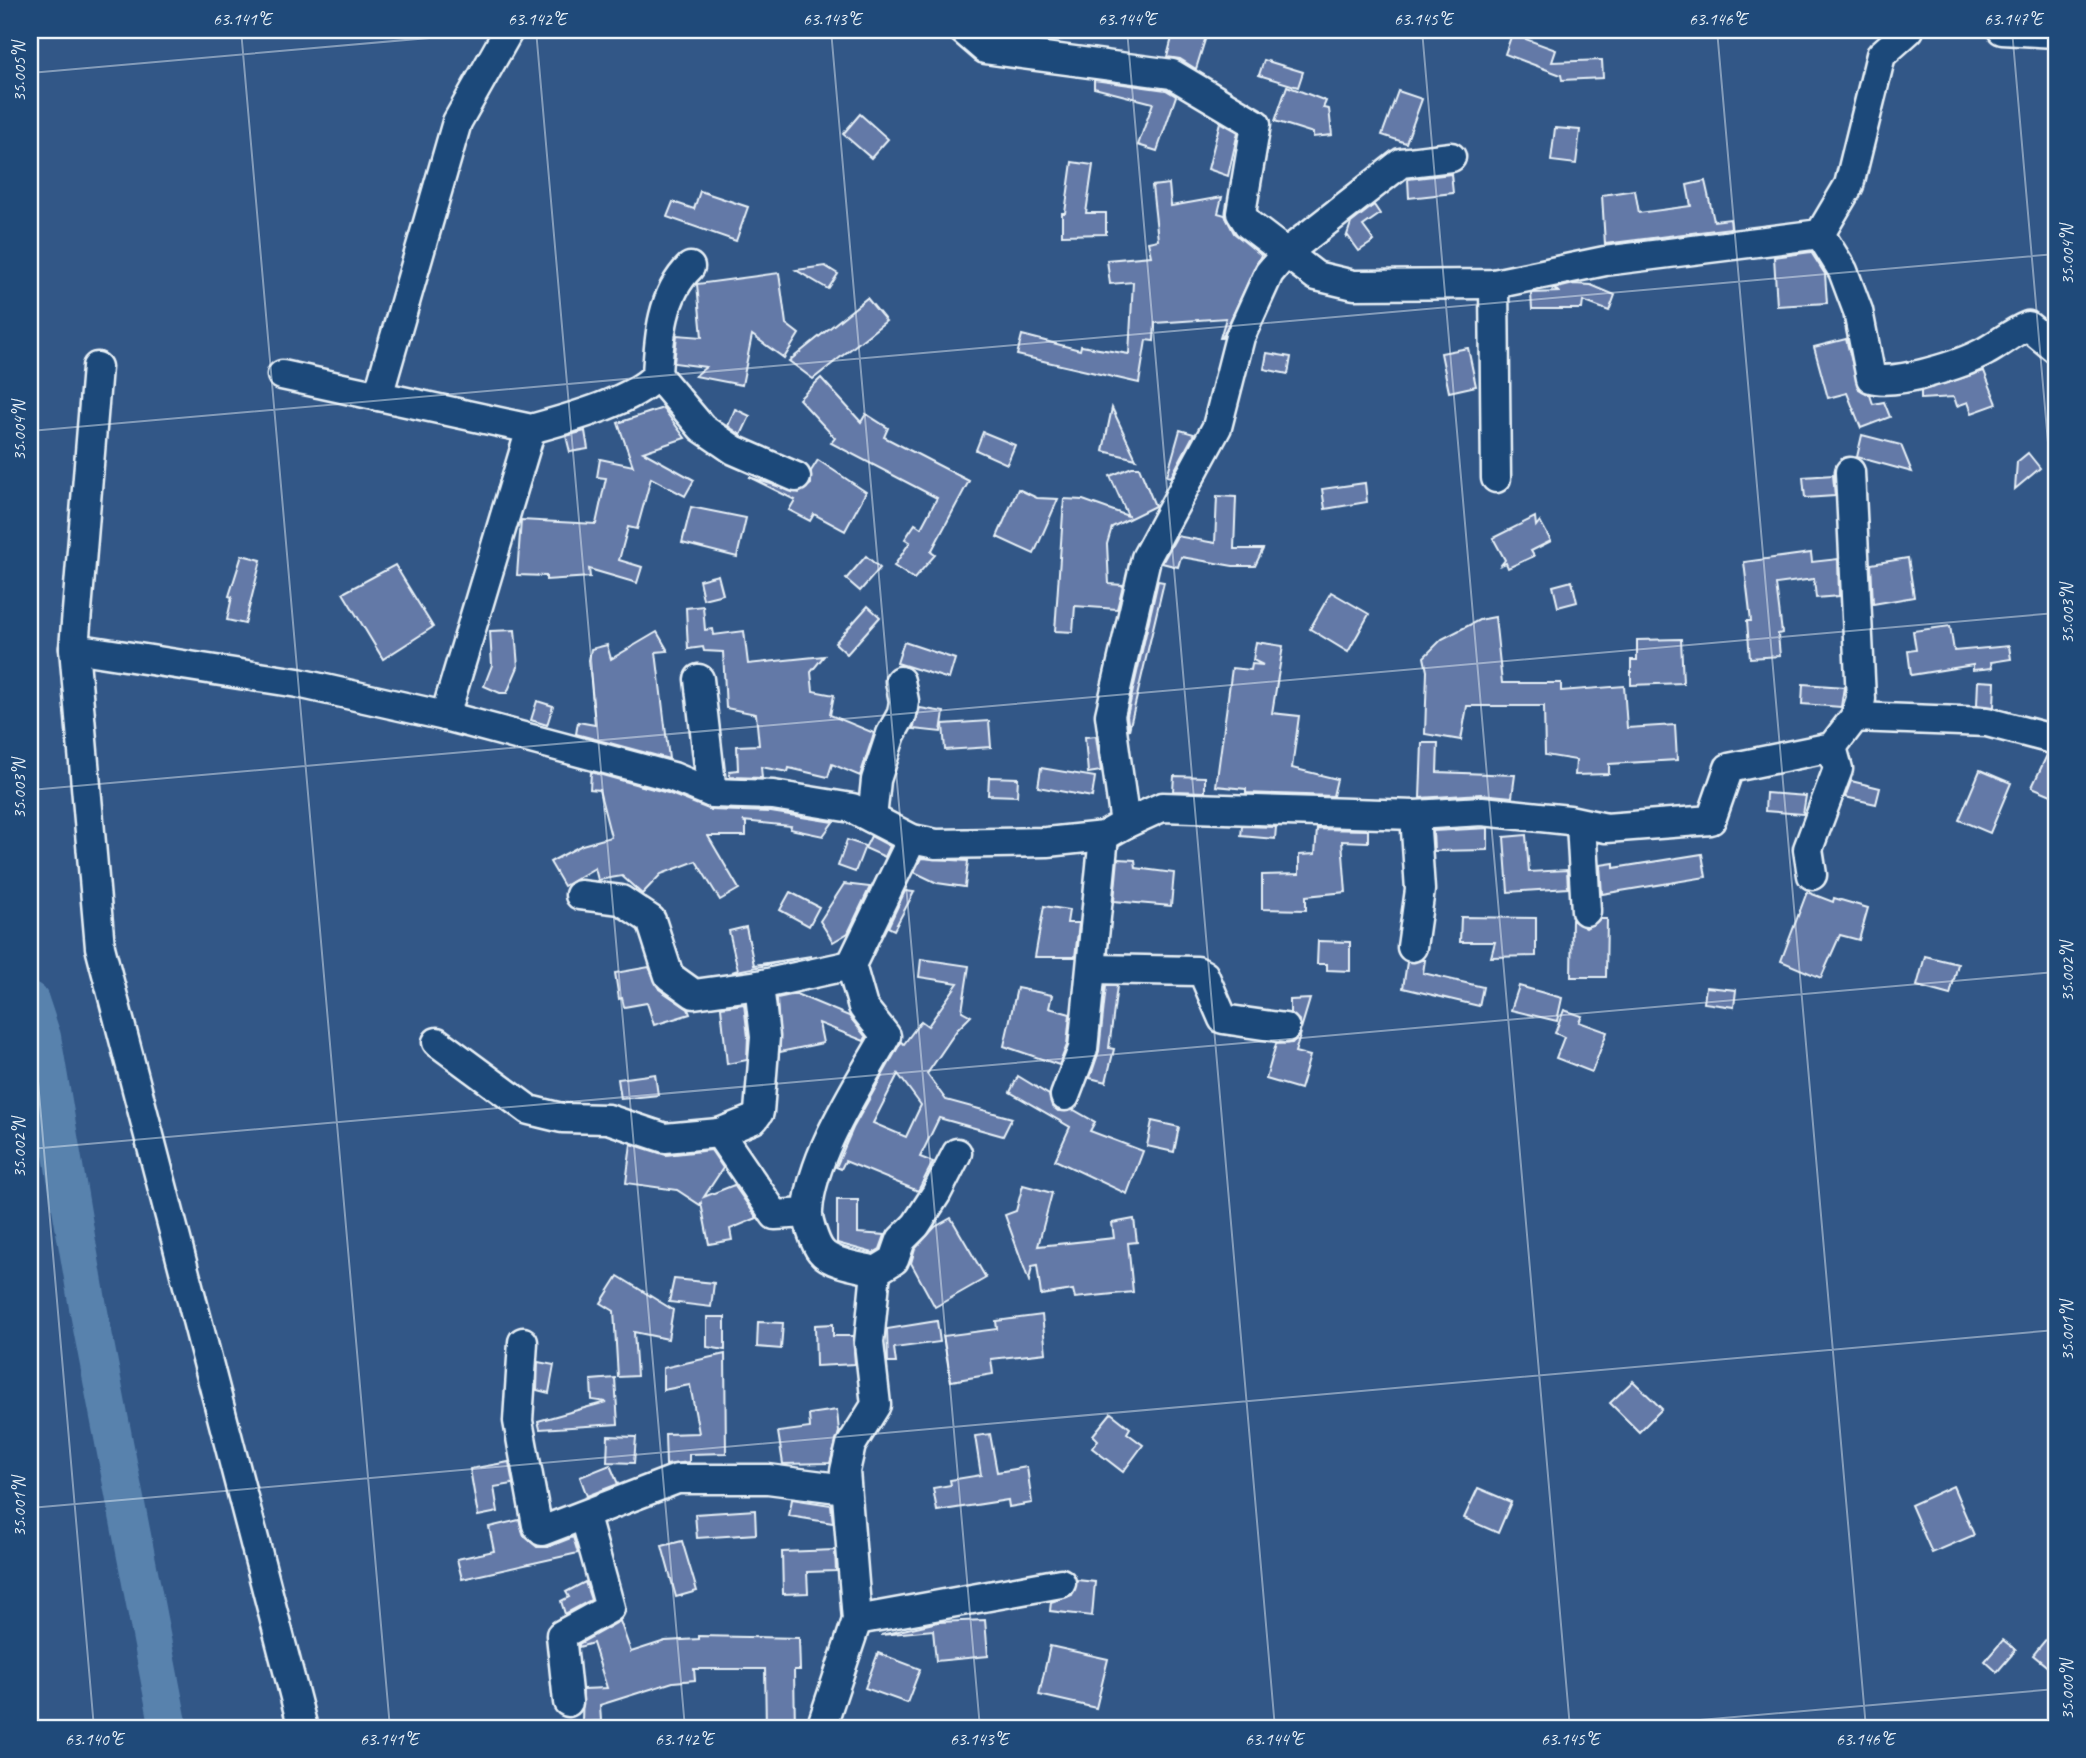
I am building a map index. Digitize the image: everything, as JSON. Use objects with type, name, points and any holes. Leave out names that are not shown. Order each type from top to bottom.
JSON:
[{"type":"street","points":[[378,396],[457,122],[509,30]]},
{"type":"street","points":[[963,30],[985,49],[1172,74],[1256,124],[1241,213],[1248,224],[1316,276],[1354,285],[1494,284],[1605,261],[1819,234]]},
{"type":"street","points":[[1819,234],[1849,185],[1881,55],[1909,30]]},
{"type":"street","points":[[2002,30],[2056,33]]},
{"type":"street","points":[[1065,1096],[1083,1049],[1115,830],[1110,715],[1146,558],[1217,427],[1240,337],[1269,273],[1286,253],[1401,163],[1451,157]]},
{"type":"street","points":[[1819,234],[1843,271],[1858,311],[1871,378],[1880,382],[1908,379],[1984,353],[2028,326],[2056,349]]},
{"type":"street","points":[[282,375],[531,429],[645,388],[657,375],[658,346],[669,296],[678,278],[690,267]]},
{"type":"street","points":[[1494,284],[1496,478]]},
{"type":"street","points":[[97,367],[74,648],[100,947],[303,1728]]},
{"type":"street","points":[[657,375],[702,428],[734,450],[796,477]]},
{"type":"street","points":[[445,716],[531,429]]},
{"type":"street","points":[[74,648],[298,683],[445,716],[673,777],[712,793],[813,801],[852,808],[912,839],[936,844],[1047,842],[1115,830],[1161,807],[1416,815],[1482,811],[1569,820],[1606,828],[1711,820],[1729,768],[1832,747],[1855,717],[1861,699],[1850,472]]},
{"type":"street","points":[[699,679],[712,793]]},
{"type":"street","points":[[872,818],[876,780],[891,734],[902,714],[904,701],[900,681]]},
{"type":"street","points":[[1855,717],[1987,722],[2056,740]]},
{"type":"street","points":[[1812,875],[1808,849],[1838,769],[1832,747]]},
{"type":"street","points":[[1412,947],[1420,890],[1416,815]]},
{"type":"street","points":[[1581,824],[1586,911]]},
{"type":"street","points":[[912,839],[851,965],[863,1007],[886,1036],[839,1118],[816,1173],[807,1213],[821,1251],[829,1257],[876,1271],[894,1260],[901,1240],[916,1225],[936,1194],[957,1153]]},
{"type":"street","points":[[580,895],[621,900],[651,920],[669,976],[694,994],[759,985],[851,965]]},
{"type":"street","points":[[1093,969],[1197,971],[1204,975],[1223,1019],[1285,1028]]},
{"type":"street","points":[[437,1042],[528,1110],[562,1118],[608,1119],[665,1138],[719,1133],[754,1119],[759,1112],[765,1037],[759,985]]},
{"type":"street","points":[[719,1133],[775,1215],[807,1213]]},
{"type":"street","points":[[821,1728],[857,1620],[845,1471],[851,1445],[876,1405],[869,1343],[876,1271]]},
{"type":"street","points":[[523,1342],[518,1421],[537,1525],[542,1531],[551,1530],[677,1479],[768,1479],[846,1489]]},
{"type":"street","points":[[568,1702],[561,1635],[610,1608],[584,1517]]},
{"type":"street","points":[[857,1620],[1061,1583]]},
{"type":"building","points":[[1174,30],[1208,30],[1196,69],[1180,59],[1167,57]]},
{"type":"building","points":[[1512,34],[1556,50],[1552,62],[1602,60],[1603,78],[1562,80],[1561,75],[1505,54]]},
{"type":"building","points":[[1264,60],[1303,72],[1298,87],[1259,75]]},
{"type":"building","points":[[1094,80],[1166,90],[1176,96],[1157,151],[1138,145],[1153,103],[1094,88]]},
{"type":"building","points":[[1287,86],[1326,101],[1323,108],[1329,109],[1332,135],[1313,137],[1313,133],[1275,121]]},
{"type":"building","points":[[1398,91],[1422,99],[1406,143],[1382,135]]},
{"type":"building","points":[[860,114],[888,139],[871,158],[843,134]]},
{"type":"building","points":[[1220,122],[1238,132],[1228,176],[1208,169]]},
{"type":"building","points":[[1555,128],[1580,130],[1576,164],[1551,161]]},
{"type":"building","points":[[1072,162],[1093,165],[1086,213],[1106,213],[1106,234],[1062,235],[1062,213],[1065,213]]},
{"type":"building","points":[[1451,174],[1453,193],[1409,198],[1408,179]]},
{"type":"building","points":[[1705,181],[1714,221],[1730,219],[1731,228],[1605,244],[1602,195],[1635,190],[1639,213],[1691,206],[1687,185]]},
{"type":"building","points":[[1169,184],[1171,206],[1222,197],[1218,213],[1225,215],[1234,233],[1261,255],[1222,338],[1226,318],[1155,323],[1154,341],[1146,340],[1139,383],[1017,355],[1022,335],[1080,350],[1081,346],[1129,354],[1133,282],[1110,284],[1107,260],[1151,256],[1148,242],[1158,240],[1152,186]]},
{"type":"building","points":[[700,191],[748,207],[736,241],[667,217],[673,202],[694,209]]},
{"type":"building","points":[[1374,205],[1380,214],[1363,226],[1374,241],[1359,251],[1348,236],[1346,238],[1351,223]]},
{"type":"building","points":[[1811,252],[1825,274],[1827,303],[1777,306],[1774,257]]},
{"type":"building","points":[[825,266],[838,274],[828,289],[796,270]]},
{"type":"building","points":[[779,273],[786,324],[799,334],[784,358],[752,335],[742,385],[695,376],[706,367],[674,363],[677,335],[702,337],[697,284]]},
{"type":"building","points":[[1574,284],[1591,285],[1615,295],[1609,311],[1583,301],[1582,309],[1532,309],[1531,293],[1560,292],[1553,289]]},
{"type":"building","points":[[867,298],[886,321],[813,379],[789,361]]},
{"type":"building","points":[[1846,339],[1859,389],[1870,395],[1873,404],[1884,402],[1890,417],[1861,428],[1847,393],[1828,398],[1814,347]]},
{"type":"building","points":[[1468,348],[1476,386],[1449,392],[1441,353]]},
{"type":"building","points":[[1267,353],[1291,357],[1288,374],[1264,369]]},
{"type":"building","points":[[1984,371],[1997,404],[1972,413],[1968,402],[1957,406],[1954,397],[1921,399],[1921,391]]},
{"type":"building","points":[[821,378],[861,422],[866,414],[888,428],[884,437],[969,481],[931,552],[935,555],[914,579],[894,566],[910,542],[905,539],[915,524],[921,528],[937,498],[831,443],[835,438],[799,399]]},
{"type":"building","points":[[663,408],[685,438],[643,452],[694,480],[685,496],[651,478],[637,529],[628,527],[619,560],[642,567],[637,583],[589,569],[590,577],[546,580],[546,576],[517,575],[521,520],[596,524],[606,478],[597,477],[600,459],[633,466],[618,423]]},
{"type":"building","points":[[1112,408],[1136,459],[1103,451]]},
{"type":"building","points":[[735,409],[750,416],[741,435],[728,426]]},
{"type":"building","points":[[1180,430],[1194,434],[1171,477],[1167,476]]},
{"type":"building","points":[[585,431],[588,449],[570,452],[566,436]]},
{"type":"building","points":[[983,432],[1015,445],[1007,464],[976,450]]},
{"type":"building","points":[[1862,435],[1901,445],[1912,472],[1857,457]]},
{"type":"building","points":[[2028,453],[2040,468],[2015,489],[2017,462]]},
{"type":"building","points":[[818,460],[866,492],[845,531],[814,514],[810,521],[789,510],[795,500],[749,477],[799,493],[811,484],[811,471]]},
{"type":"building","points":[[1139,467],[1155,506],[1112,527],[1107,544],[1109,584],[1123,585],[1117,609],[1075,606],[1073,632],[1055,631],[1064,499],[1083,500],[1128,516],[1110,476]]},
{"type":"building","points":[[1833,475],[1835,496],[1805,498],[1803,477]]},
{"type":"building","points":[[1365,483],[1367,502],[1325,509],[1322,489]]},
{"type":"building","points":[[1018,489],[1037,498],[1058,499],[1034,554],[997,537]]},
{"type":"building","points":[[1217,496],[1236,497],[1234,549],[1263,549],[1255,566],[1233,566],[1181,557],[1178,567],[1162,563],[1177,536],[1215,543]]},
{"type":"building","points":[[691,507],[746,518],[737,557],[682,543]]},
{"type":"building","points":[[1535,517],[1536,526],[1540,521],[1551,541],[1531,551],[1534,556],[1508,568],[1506,563],[1501,565],[1505,560],[1493,538]]},
{"type":"building","points":[[1811,553],[1812,562],[1838,559],[1839,596],[1816,598],[1814,579],[1776,584],[1782,633],[1778,634],[1780,656],[1750,658],[1747,621],[1751,621],[1744,562]]},
{"type":"building","points":[[242,555],[261,560],[245,624],[227,620],[232,597],[229,596]]},
{"type":"building","points":[[866,556],[880,568],[860,591],[846,579]]},
{"type":"building","points":[[1908,558],[1914,597],[1873,604],[1871,564]]},
{"type":"building","points":[[395,565],[433,627],[383,659],[343,593]]},
{"type":"building","points":[[718,575],[723,594],[703,599],[699,580]]},
{"type":"building","points":[[1158,581],[1164,582],[1129,730],[1127,716]]},
{"type":"building","points":[[1572,581],[1577,602],[1558,607],[1553,586]]},
{"type":"building","points":[[1331,592],[1369,614],[1348,652],[1310,629]]},
{"type":"building","points":[[703,606],[705,630],[713,629],[714,635],[744,631],[748,664],[824,656],[811,672],[813,691],[834,695],[830,715],[874,733],[860,776],[832,764],[828,777],[789,768],[788,772],[761,767],[762,778],[730,777],[729,771],[738,770],[737,746],[759,745],[756,714],[726,708],[723,652],[704,651],[703,647],[688,649],[686,608]]},
{"type":"building","points":[[868,606],[880,617],[847,654],[835,643]]},
{"type":"building","points":[[1495,617],[1502,683],[1561,683],[1561,691],[1624,686],[1627,728],[1675,725],[1677,760],[1609,764],[1609,774],[1575,775],[1576,760],[1545,755],[1544,706],[1467,706],[1461,740],[1425,734],[1427,671],[1424,657],[1442,639],[1479,620]]},
{"type":"building","points":[[1950,626],[1954,651],[2009,646],[2011,659],[1991,662],[1992,668],[1973,670],[1973,665],[1911,675],[1908,651],[1916,650],[1913,631]]},
{"type":"building","points":[[515,630],[518,667],[507,693],[500,693],[484,686],[492,665],[490,631]]},
{"type":"building","points":[[657,632],[668,651],[656,652],[669,759],[576,734],[578,722],[595,725],[589,660],[591,649],[607,645],[611,659]]},
{"type":"building","points":[[1681,639],[1683,683],[1631,685],[1631,660],[1637,660],[1637,640]]},
{"type":"building","points":[[904,642],[955,659],[949,679],[897,663]]},
{"type":"building","points":[[1256,642],[1283,646],[1272,713],[1299,716],[1292,768],[1337,779],[1333,796],[1246,793],[1246,789],[1216,786],[1232,668],[1251,670],[1252,664],[1263,665],[1253,660]]},
{"type":"building","points":[[1978,681],[1995,682],[1994,707],[1977,705]]},
{"type":"building","points":[[1803,684],[1844,687],[1841,707],[1802,704]]},
{"type":"building","points":[[537,701],[553,706],[547,725],[531,720]]},
{"type":"building","points":[[920,708],[944,712],[941,732],[913,729]]},
{"type":"building","points":[[989,721],[991,747],[945,750],[943,724]]},
{"type":"building","points":[[1096,736],[1101,771],[1088,773],[1085,737]]},
{"type":"building","points":[[1422,743],[1438,743],[1437,772],[1515,775],[1512,797],[1481,794],[1420,798]]},
{"type":"building","points":[[2047,755],[2056,756],[2056,797],[2032,787]]},
{"type":"building","points":[[1041,768],[1095,777],[1092,797],[1038,787]]},
{"type":"building","points":[[1980,770],[2011,783],[1990,833],[1959,820]]},
{"type":"building","points":[[591,772],[668,793],[711,810],[771,812],[833,822],[823,836],[790,829],[791,826],[743,821],[746,823],[746,836],[708,836],[739,889],[720,900],[696,861],[661,874],[642,894],[622,876],[598,880],[595,868],[564,886],[550,862],[582,845],[611,837],[599,790],[590,789]]},
{"type":"building","points":[[1174,776],[1205,777],[1205,792],[1173,791]]},
{"type":"building","points":[[989,777],[1018,778],[1017,796],[988,795]]},
{"type":"building","points":[[1851,781],[1880,788],[1876,804],[1845,797]]},
{"type":"building","points":[[1766,793],[1806,796],[1803,814],[1765,811]]},
{"type":"building","points":[[1242,826],[1276,827],[1275,839],[1241,836]]},
{"type":"building","points":[[1488,828],[1488,850],[1434,851],[1433,831]]},
{"type":"building","points":[[1317,829],[1368,830],[1368,842],[1342,841],[1346,892],[1306,896],[1306,910],[1262,909],[1262,875],[1299,874],[1299,855],[1315,854]]},
{"type":"building","points":[[1526,835],[1529,872],[1567,870],[1568,888],[1508,892],[1504,837]]},
{"type":"building","points":[[871,836],[890,846],[885,857],[865,848]]},
{"type":"building","points":[[847,840],[865,846],[855,872],[838,866]]},
{"type":"building","points":[[1702,854],[1706,877],[1602,894],[1600,865],[1614,863],[1614,868]]},
{"type":"building","points":[[921,858],[968,861],[965,887],[937,883],[914,872]]},
{"type":"building","points":[[1118,859],[1135,860],[1136,868],[1174,873],[1171,906],[1114,901]]},
{"type":"building","points":[[844,884],[870,887],[848,933],[833,942],[820,921]]},
{"type":"building","points":[[905,891],[914,892],[894,930],[888,927]]},
{"type":"building","points":[[790,892],[819,907],[809,926],[780,910]]},
{"type":"building","points":[[1807,892],[1833,902],[1834,898],[1868,908],[1859,940],[1840,935],[1821,978],[1781,961]]},
{"type":"building","points":[[1044,906],[1069,910],[1067,923],[1079,923],[1075,957],[1035,957]]},
{"type":"building","points":[[1461,917],[1536,918],[1536,956],[1491,957],[1495,942],[1460,942]]},
{"type":"building","points":[[1600,919],[1607,919],[1606,977],[1571,977],[1572,920],[1586,928]]},
{"type":"building","points":[[746,927],[754,965],[811,956],[732,972],[738,970],[729,931]]},
{"type":"building","points":[[1318,941],[1350,942],[1350,971],[1327,970],[1327,964],[1317,964]]},
{"type":"building","points":[[1925,956],[1958,964],[1950,995],[1917,986]]},
{"type":"building","points":[[921,959],[969,966],[962,1011],[971,1016],[957,1030],[927,1074],[946,1100],[1012,1118],[1003,1136],[939,1118],[920,1157],[933,1162],[918,1191],[845,1161],[841,1169],[836,1167],[853,1128],[901,1042],[904,1044],[921,1021],[928,1026],[958,983],[919,977]],"holes":[[[898,1074],[921,1105],[906,1137],[873,1123]]]},
{"type":"building","points":[[1425,960],[1423,973],[1483,987],[1479,1006],[1403,988],[1407,962]]},
{"type":"building","points":[[649,967],[659,989],[688,1009],[690,1014],[654,1025],[647,1003],[624,1007],[622,998],[619,999],[615,973]]},
{"type":"building","points":[[1106,986],[1117,986],[1109,1048],[1114,1049],[1106,1082],[1090,1078],[1099,1051]]},
{"type":"building","points":[[1519,986],[1562,998],[1557,1021],[1511,1010]]},
{"type":"building","points":[[1706,987],[1736,990],[1734,1007],[1704,1003]]},
{"type":"building","points":[[1017,988],[1052,995],[1049,1008],[1070,1014],[1067,1045],[1059,1065],[1004,1046]]},
{"type":"building","points":[[796,994],[849,1016],[866,1037],[864,1041],[819,1023],[823,1043],[780,1052],[777,998]]},
{"type":"building","points":[[1310,999],[1301,1029],[1300,1021],[1290,1013],[1290,1000]]},
{"type":"building","points":[[744,1004],[748,1037],[747,1060],[727,1064],[721,1007]]},
{"type":"building","points":[[1564,1010],[1582,1016],[1579,1022],[1607,1032],[1592,1072],[1556,1058],[1564,1037],[1555,1033]]},
{"type":"building","points":[[1301,1033],[1295,1052],[1310,1056],[1300,1089],[1266,1079],[1276,1044],[1292,1043]]},
{"type":"building","points":[[655,1074],[658,1095],[621,1099],[618,1079]]},
{"type":"building","points":[[1018,1076],[1049,1095],[1052,1106],[1058,1111],[1074,1110],[1095,1122],[1090,1131],[1143,1151],[1127,1194],[1055,1160],[1070,1127],[1010,1092]]},
{"type":"building","points":[[1152,1121],[1179,1127],[1174,1152],[1147,1146]]},
{"type":"building","points":[[631,1144],[666,1155],[711,1150],[723,1168],[704,1197],[734,1185],[757,1218],[730,1229],[732,1240],[709,1244],[701,1203],[700,1205],[677,1190],[626,1183]]},
{"type":"building","points":[[1023,1185],[1052,1193],[1038,1246],[1114,1238],[1112,1223],[1134,1219],[1137,1242],[1128,1243],[1133,1292],[1075,1298],[1073,1290],[1041,1295],[1037,1265],[1032,1266],[1029,1281],[1005,1215],[1016,1211]]},
{"type":"building","points":[[837,1200],[858,1200],[858,1233],[885,1235],[880,1249],[873,1253],[837,1243]]},
{"type":"building","points":[[951,1218],[986,1278],[935,1307],[911,1263],[915,1249],[935,1227]]},
{"type":"building","points":[[618,1276],[673,1310],[668,1339],[634,1332],[637,1376],[618,1377],[614,1311],[601,1303]]},
{"type":"building","points":[[674,1279],[714,1283],[711,1307],[669,1302]]},
{"type":"building","points":[[1042,1315],[1046,1353],[991,1359],[993,1374],[951,1381],[943,1336],[997,1329],[996,1321]]},
{"type":"building","points":[[707,1317],[725,1317],[725,1350],[707,1347]]},
{"type":"building","points":[[937,1321],[940,1342],[894,1348],[896,1363],[888,1363],[887,1329]]},
{"type":"building","points":[[758,1322],[783,1323],[781,1349],[757,1347]]},
{"type":"building","points":[[833,1324],[833,1336],[853,1336],[855,1364],[816,1366],[815,1325]]},
{"type":"building","points":[[725,1354],[726,1453],[689,1454],[689,1462],[666,1465],[665,1434],[699,1433],[690,1385],[663,1390],[663,1368]]},
{"type":"building","points":[[538,1362],[554,1365],[549,1393],[537,1390]]},
{"type":"building","points":[[615,1378],[618,1424],[540,1429],[538,1421],[606,1402],[592,1400],[591,1380]]},
{"type":"building","points":[[1633,1381],[1662,1409],[1639,1432],[1610,1403]]},
{"type":"building","points":[[837,1410],[839,1432],[830,1463],[783,1464],[778,1432],[810,1428],[809,1414]]},
{"type":"building","points":[[1111,1413],[1130,1428],[1127,1433],[1143,1445],[1123,1472],[1092,1448],[1098,1440],[1093,1435]]},
{"type":"building","points":[[990,1434],[997,1472],[1027,1467],[1032,1503],[1009,1507],[1008,1500],[937,1511],[933,1488],[951,1485],[950,1480],[981,1475],[975,1436]]},
{"type":"building","points":[[608,1436],[636,1437],[634,1463],[607,1462]]},
{"type":"building","points":[[509,1462],[513,1484],[494,1487],[498,1512],[478,1516],[470,1469]]},
{"type":"building","points":[[610,1465],[618,1484],[587,1496],[580,1477]]},
{"type":"building","points":[[1953,1486],[1974,1535],[1932,1553],[1911,1505]]},
{"type":"building","points":[[1478,1488],[1511,1502],[1498,1533],[1464,1518]]},
{"type":"building","points":[[792,1499],[831,1505],[833,1523],[789,1516]]},
{"type":"building","points":[[755,1510],[756,1534],[697,1538],[695,1514]]},
{"type":"building","points":[[519,1520],[524,1536],[537,1547],[548,1547],[573,1537],[578,1553],[462,1579],[457,1559],[494,1551],[489,1527]]},
{"type":"building","points":[[682,1541],[697,1591],[676,1597],[662,1546]]},
{"type":"building","points":[[835,1550],[836,1571],[807,1572],[808,1593],[783,1594],[782,1552]]},
{"type":"building","points":[[1077,1580],[1095,1582],[1092,1616],[1050,1611],[1051,1602],[1072,1595]]},
{"type":"building","points":[[585,1582],[591,1600],[565,1614],[561,1601],[569,1597],[566,1592]]},
{"type":"building","points":[[985,1620],[988,1656],[936,1661],[933,1630],[881,1635],[938,1622]]},
{"type":"building","points":[[620,1621],[631,1652],[665,1641],[699,1639],[699,1636],[799,1638],[800,1670],[794,1670],[795,1728],[766,1728],[765,1669],[694,1669],[695,1680],[673,1682],[600,1705],[601,1721],[582,1722],[583,1689],[607,1688],[593,1643],[579,1647],[579,1644]]},
{"type":"building","points":[[2056,1627],[2056,1674],[2033,1655]]},
{"type":"building","points":[[2003,1640],[2016,1650],[1997,1672],[1985,1661]]},
{"type":"building","points":[[1050,1646],[1108,1659],[1096,1708],[1039,1695]]},
{"type":"building","points":[[878,1653],[920,1669],[907,1703],[865,1688]]},
{"type":"waterway","points":[[30,1001],[42,1037],[88,1307],[169,1728]]}]
